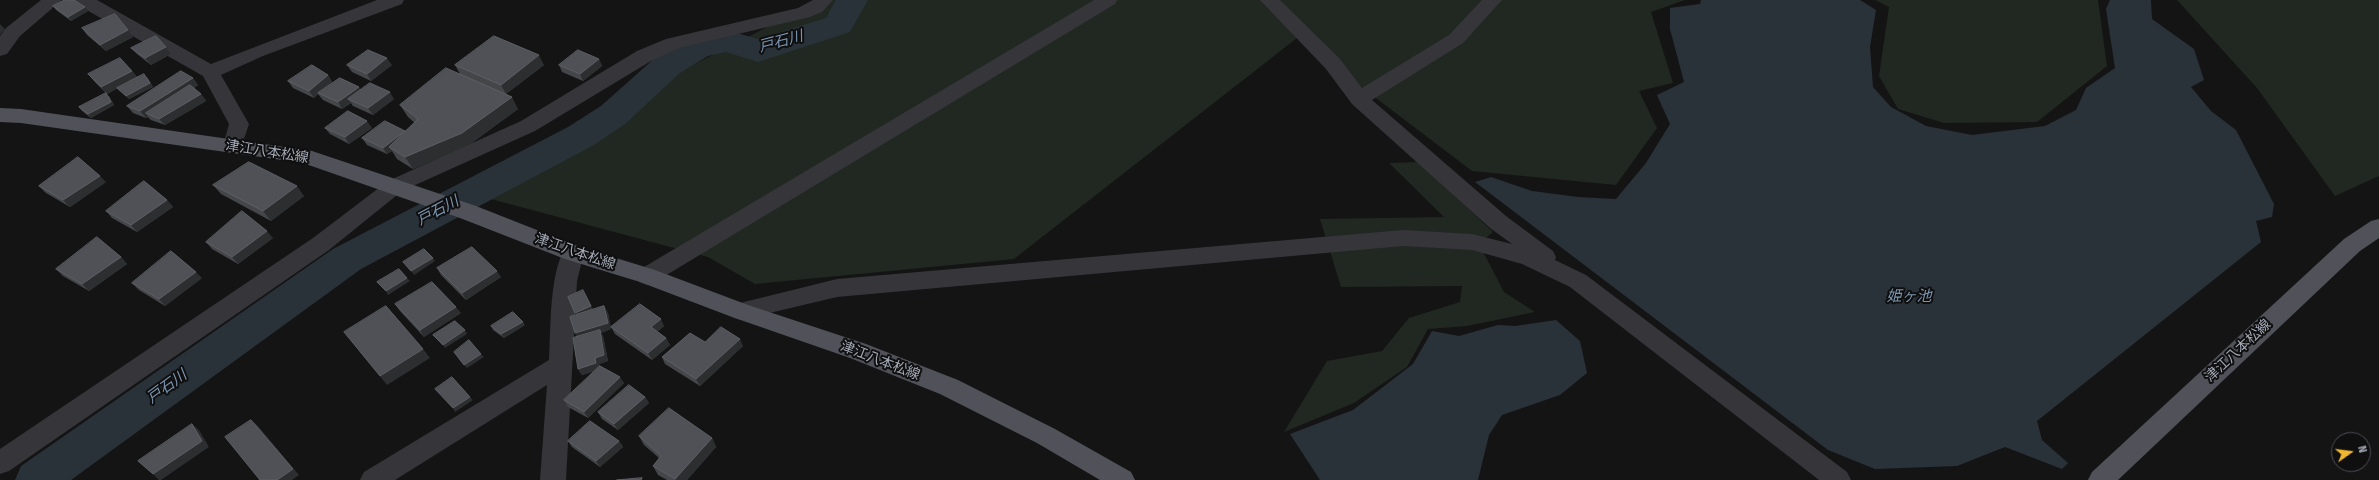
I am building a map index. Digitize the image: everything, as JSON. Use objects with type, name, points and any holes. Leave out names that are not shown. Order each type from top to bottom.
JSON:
[{"type":"main road","name":"津江八本松線","points":[[0,115],[305,156],[468,212],[573,253],[647,276],[740,311],[858,351],[949,387],[1046,436],[1122,480]]},
{"type":"main road","name":"津江八本松線","points":[[2101,480],[2352,245],[2379,227]]},
{"type":"street","points":[[0,50],[13,32],[53,0]]},
{"type":"street","points":[[83,0],[210,72],[239,124],[233,146]]},
{"type":"street","points":[[210,72],[256,52],[395,0]]},
{"type":"street","points":[[0,463],[402,189],[528,126],[594,88],[644,56],[673,43],[804,13],[815,8],[824,0]]},
{"type":"street","points":[[647,276],[1108,0]]},
{"type":"street","points":[[1269,0],[1333,64],[1359,99],[1498,222],[1578,281],[1838,480]]},
{"type":"street","points":[[1359,99],[1456,39],[1493,0]]},
{"type":"street","points":[[740,311],[837,288],[1403,238],[1472,242],[1528,257],[1578,281]]},
{"type":"street","points":[[552,480],[566,281],[573,253]]},
{"type":"street","points":[[373,480],[559,366]]},
{"type":"shaded area","points":[[820,0],[1685,0],[1651,12],[1673,83],[1639,91],[1657,128],[1616,185],[1472,171],[1297,38],[1014,259],[755,284],[708,257],[457,190],[523,152]]},
{"type":"shaded area","points":[[1875,0],[2098,0],[2107,66],[2037,122],[1944,123],[1898,109],[1879,76],[1889,7]]},
{"type":"shaded area","points":[[2177,0],[2379,0],[2379,176],[2335,196],[2257,88]]},
{"type":"shaded area","points":[[1419,162],[1493,232],[1479,244],[1504,292],[1535,312],[1467,326],[1428,329],[1407,367],[1354,403],[1284,432],[1327,361],[1382,351],[1409,318],[1460,302],[1462,286],[1341,287],[1320,219],[1444,217],[1389,163]]},
{"type":"water","name":"姫ヶ池","points":[[1701,0],[1860,0],[1876,10],[1870,47],[1873,87],[1891,107],[1926,126],[1972,135],[2045,126],[2076,110],[2086,88],[2115,68],[2106,9],[2110,0],[2151,0],[2152,19],[2194,49],[2204,80],[2191,87],[2211,111],[2236,130],[2274,204],[2272,217],[2256,221],[2261,242],[2037,421],[2042,440],[2068,463],[2062,469],[2005,447],[1957,466],[1875,469],[1828,450],[1475,182],[1491,177],[1532,191],[1578,197],[1616,199],[1646,163],[1670,124],[1657,95],[1684,82],[1670,29],[1670,8],[1700,4]]},
{"type":"water","points":[[1556,320],[1580,341],[1587,373],[1560,395],[1502,415],[1489,435],[1478,480],[1320,480],[1290,434],[1353,410],[1413,364],[1432,331],[1459,336],[1498,325],[1515,326]]},
{"type":"building","points":[[65,0],[74,0],[85,7],[68,17],[53,6]]},
{"type":"building","points":[[115,14],[128,30],[100,45],[82,28]]},
{"type":"building","points":[[156,36],[166,47],[145,58],[131,48]]},
{"type":"building","points":[[494,36],[539,55],[501,85],[455,65]]},
{"type":"building","points":[[368,50],[387,58],[367,74],[347,65]]},
{"type":"building","points":[[578,50],[599,59],[580,74],[559,65]]},
{"type":"building","points":[[120,58],[132,71],[101,87],[88,74]]},
{"type":"building","points":[[312,65],[328,75],[309,91],[288,81]]},
{"type":"building","points":[[446,68],[512,97],[462,133],[405,157],[389,147],[418,119],[400,105]]},
{"type":"building","points":[[181,71],[193,78],[140,111],[127,106]]},
{"type":"building","points":[[144,74],[150,83],[126,96],[117,88]]},
{"type":"building","points":[[340,78],[359,87],[338,102],[318,93]]},
{"type":"building","points":[[370,83],[390,92],[368,108],[348,99]]},
{"type":"building","points":[[190,85],[201,94],[159,119],[146,113]]},
{"type":"building","points":[[106,93],[111,102],[88,114],[79,107]]},
{"type":"building","points":[[348,111],[367,121],[345,137],[325,128]]},
{"type":"building","points":[[385,121],[405,131],[383,148],[362,138]]},
{"type":"building","points":[[78,157],[100,176],[63,200],[39,186]]},
{"type":"building","points":[[249,162],[297,186],[263,211],[213,185]]},
{"type":"building","points":[[144,181],[167,200],[131,225],[106,211]]},
{"type":"building","points":[[242,211],[267,231],[232,257],[206,242]]},
{"type":"building","points":[[97,237],[121,257],[82,284],[56,269]]},
{"type":"building","points":[[472,247],[497,271],[462,293],[437,268]]},
{"type":"building","points":[[424,249],[433,258],[411,271],[403,262]]},
{"type":"building","points":[[171,251],[196,272],[159,299],[132,283]]},
{"type":"building","points":[[399,269],[407,278],[386,291],[377,282]]},
{"type":"building","points":[[432,282],[456,307],[420,330],[395,304]]},
{"type":"building","points":[[583,290],[591,306],[575,313],[568,297]]},
{"type":"building","points":[[640,304],[661,319],[651,327],[666,338],[648,353],[611,327]]},
{"type":"building","points":[[386,306],[423,349],[380,376],[344,332]]},
{"type":"building","points":[[604,306],[608,323],[575,333],[570,317]]},
{"type":"building","points":[[513,312],[523,322],[501,334],[491,326]]},
{"type":"building","points":[[455,321],[465,330],[443,345],[433,335]]},
{"type":"building","points":[[721,327],[740,339],[696,379],[662,357],[690,333],[705,342]]},
{"type":"building","points":[[600,330],[604,355],[595,358],[596,363],[578,369],[573,338]]},
{"type":"building","points":[[469,340],[481,354],[464,365],[454,352]]},
{"type":"building","points":[[600,366],[620,377],[584,412],[564,400]]},
{"type":"building","points":[[452,377],[470,397],[453,408],[435,389]]},
{"type":"building","points":[[629,385],[645,397],[614,424],[598,412]]},
{"type":"building","points":[[669,408],[712,438],[675,479],[653,466],[661,456],[639,436]]},
{"type":"building","points":[[251,420],[293,469],[277,480],[260,480],[225,437]]},
{"type":"building","points":[[590,421],[619,441],[596,461],[568,441]]},
{"type":"building","points":[[192,424],[202,441],[153,474],[138,461]]},
{"type":"building","points":[[642,478],[641,480],[617,480]]},
{"type":"waterway","name":"戸石川","points":[[37,480],[347,259],[581,136],[613,115],[668,65],[698,47],[727,41],[758,51],[838,25],[852,0]]}]
